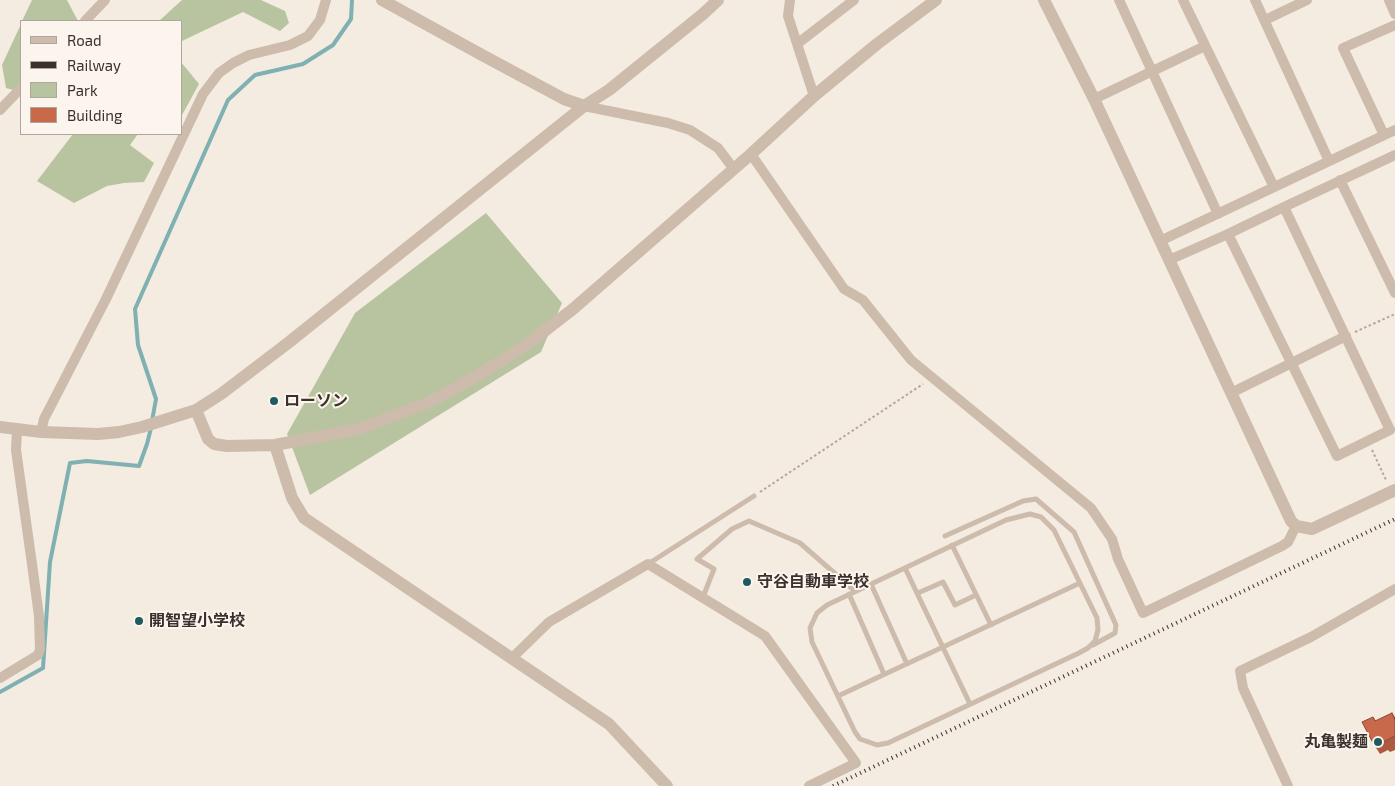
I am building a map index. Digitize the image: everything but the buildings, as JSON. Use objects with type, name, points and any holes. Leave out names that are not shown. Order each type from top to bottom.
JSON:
[{"type":"street","points":[[86,20],[105,0]]},
{"type":"street","points":[[41,432],[44,419],[106,299],[203,94],[219,73],[233,63],[249,55],[290,45],[308,36],[320,20],[326,0]]},
{"type":"street","points":[[382,0],[564,99],[584,106],[668,123],[690,130],[718,148],[733,168]]},
{"type":"street","points":[[0,428],[98,434],[119,432],[168,420],[196,410],[221,394],[288,343],[584,106],[610,90],[718,0]]},
{"type":"street","points":[[790,0],[788,16],[814,96]]},
{"type":"street","points":[[797,44],[854,0]]},
{"type":"street","points":[[196,410],[208,439],[214,444],[226,446],[275,445],[359,429],[377,423],[427,403],[480,374],[533,340],[573,309],[751,154],[814,96],[876,44],[936,0]]},
{"type":"street","points":[[1044,0],[1094,99],[1291,521],[1296,526],[1312,529],[1393,490]]},
{"type":"street","points":[[1119,0],[1218,214]]},
{"type":"street","points":[[1183,0],[1274,187]]},
{"type":"street","points":[[1255,0],[1329,161]]},
{"type":"street","points":[[1265,20],[1306,0]]},
{"type":"street","points":[[1388,0],[1395,14]]},
{"type":"street","points":[[1384,135],[1343,48],[1395,25]]},
{"type":"street","points":[[1094,99],[1205,46]]},
{"type":"street","points":[[0,110],[20,89]]},
{"type":"street","points":[[1160,241],[1395,130]]},
{"type":"street","points":[[751,154],[844,289],[863,300],[911,360],[1091,508],[1112,539],[1118,559],[1143,614],[1282,546],[1288,542],[1296,526]]},
{"type":"street","points":[[1169,260],[1395,155]]},
{"type":"street","points":[[1340,180],[1395,293]]},
{"type":"street","points":[[1228,234],[1336,456],[1390,430],[1284,208]]},
{"type":"street","points":[[1231,393],[1346,336]]},
{"type":"street","points":[[0,678],[38,655],[40,649],[39,616],[34,573],[16,450],[17,430]]},
{"type":"street","points":[[275,445],[292,498],[304,518],[609,724],[667,786]]},
{"type":"street","points":[[512,658],[549,622],[648,564],[766,636],[856,763],[809,786]]},
{"type":"street","points":[[1288,786],[1243,688],[1240,671],[1311,637],[1395,589]]},
{"type":"lane","points":[[648,564],[754,496]]},
{"type":"lane","points":[[945,536],[1023,501],[1036,499],[1074,532],[1116,625],[1115,633],[1088,648],[888,743],[877,746],[860,739],[812,642],[810,628],[817,613],[827,605],[855,591],[1006,520],[1019,515],[1030,514],[1042,517],[1054,530],[1097,618],[1098,630],[1095,641],[1088,648]]},
{"type":"lane","points":[[702,598],[714,569],[697,558],[732,529],[749,521],[800,543],[855,591]]},
{"type":"lane","points":[[952,545],[991,624]]},
{"type":"lane","points":[[905,568],[944,646],[970,704]]},
{"type":"lane","points":[[918,593],[943,582],[954,605],[976,595]]},
{"type":"lane","points":[[838,696],[1080,583]]},
{"type":"lane","points":[[870,584],[906,664]]},
{"type":"lane","points":[[849,594],[884,674]]},
{"type":"path","points":[[1346,336],[1395,314]]},
{"type":"path","points":[[754,496],[933,378]]},
{"type":"path","points":[[1368,441],[1393,490]]},
{"type":"green space","points":[[32,0],[67,0],[77,20],[22,20]]},
{"type":"green space","points":[[182,0],[261,0],[285,11],[289,23],[280,31],[243,12],[182,41],[182,20],[160,20]]},
{"type":"green space","points":[[20,26],[20,92],[6,88],[2,65]]},
{"type":"green space","points":[[182,63],[199,84],[182,115]]},
{"type":"green space","points":[[72,135],[137,135],[130,145],[154,163],[144,182],[107,186],[74,203],[37,181]]},
{"type":"green space","points":[[486,213],[562,303],[541,352],[310,495],[287,434],[355,313]]},
{"type":"waterway","points":[[152,421],[156,399],[138,345],[135,309],[228,100],[255,75],[303,64],[333,45],[351,19],[352,0]]},
{"type":"waterway","points":[[0,692],[43,668],[50,562],[70,463],[87,461],[139,466],[151,428]]},
{"type":"railway","points":[[833,786],[1395,519]]},
{"type":"place","name":"ローソン","points":[[274,401]]},
{"type":"place","name":"守谷自動車学校","points":[[747,582]]},
{"type":"place","name":"開智望小学校","points":[[139,621]]},
{"type":"place","name":"丸亀製麺","points":[[1378,742]]}]
